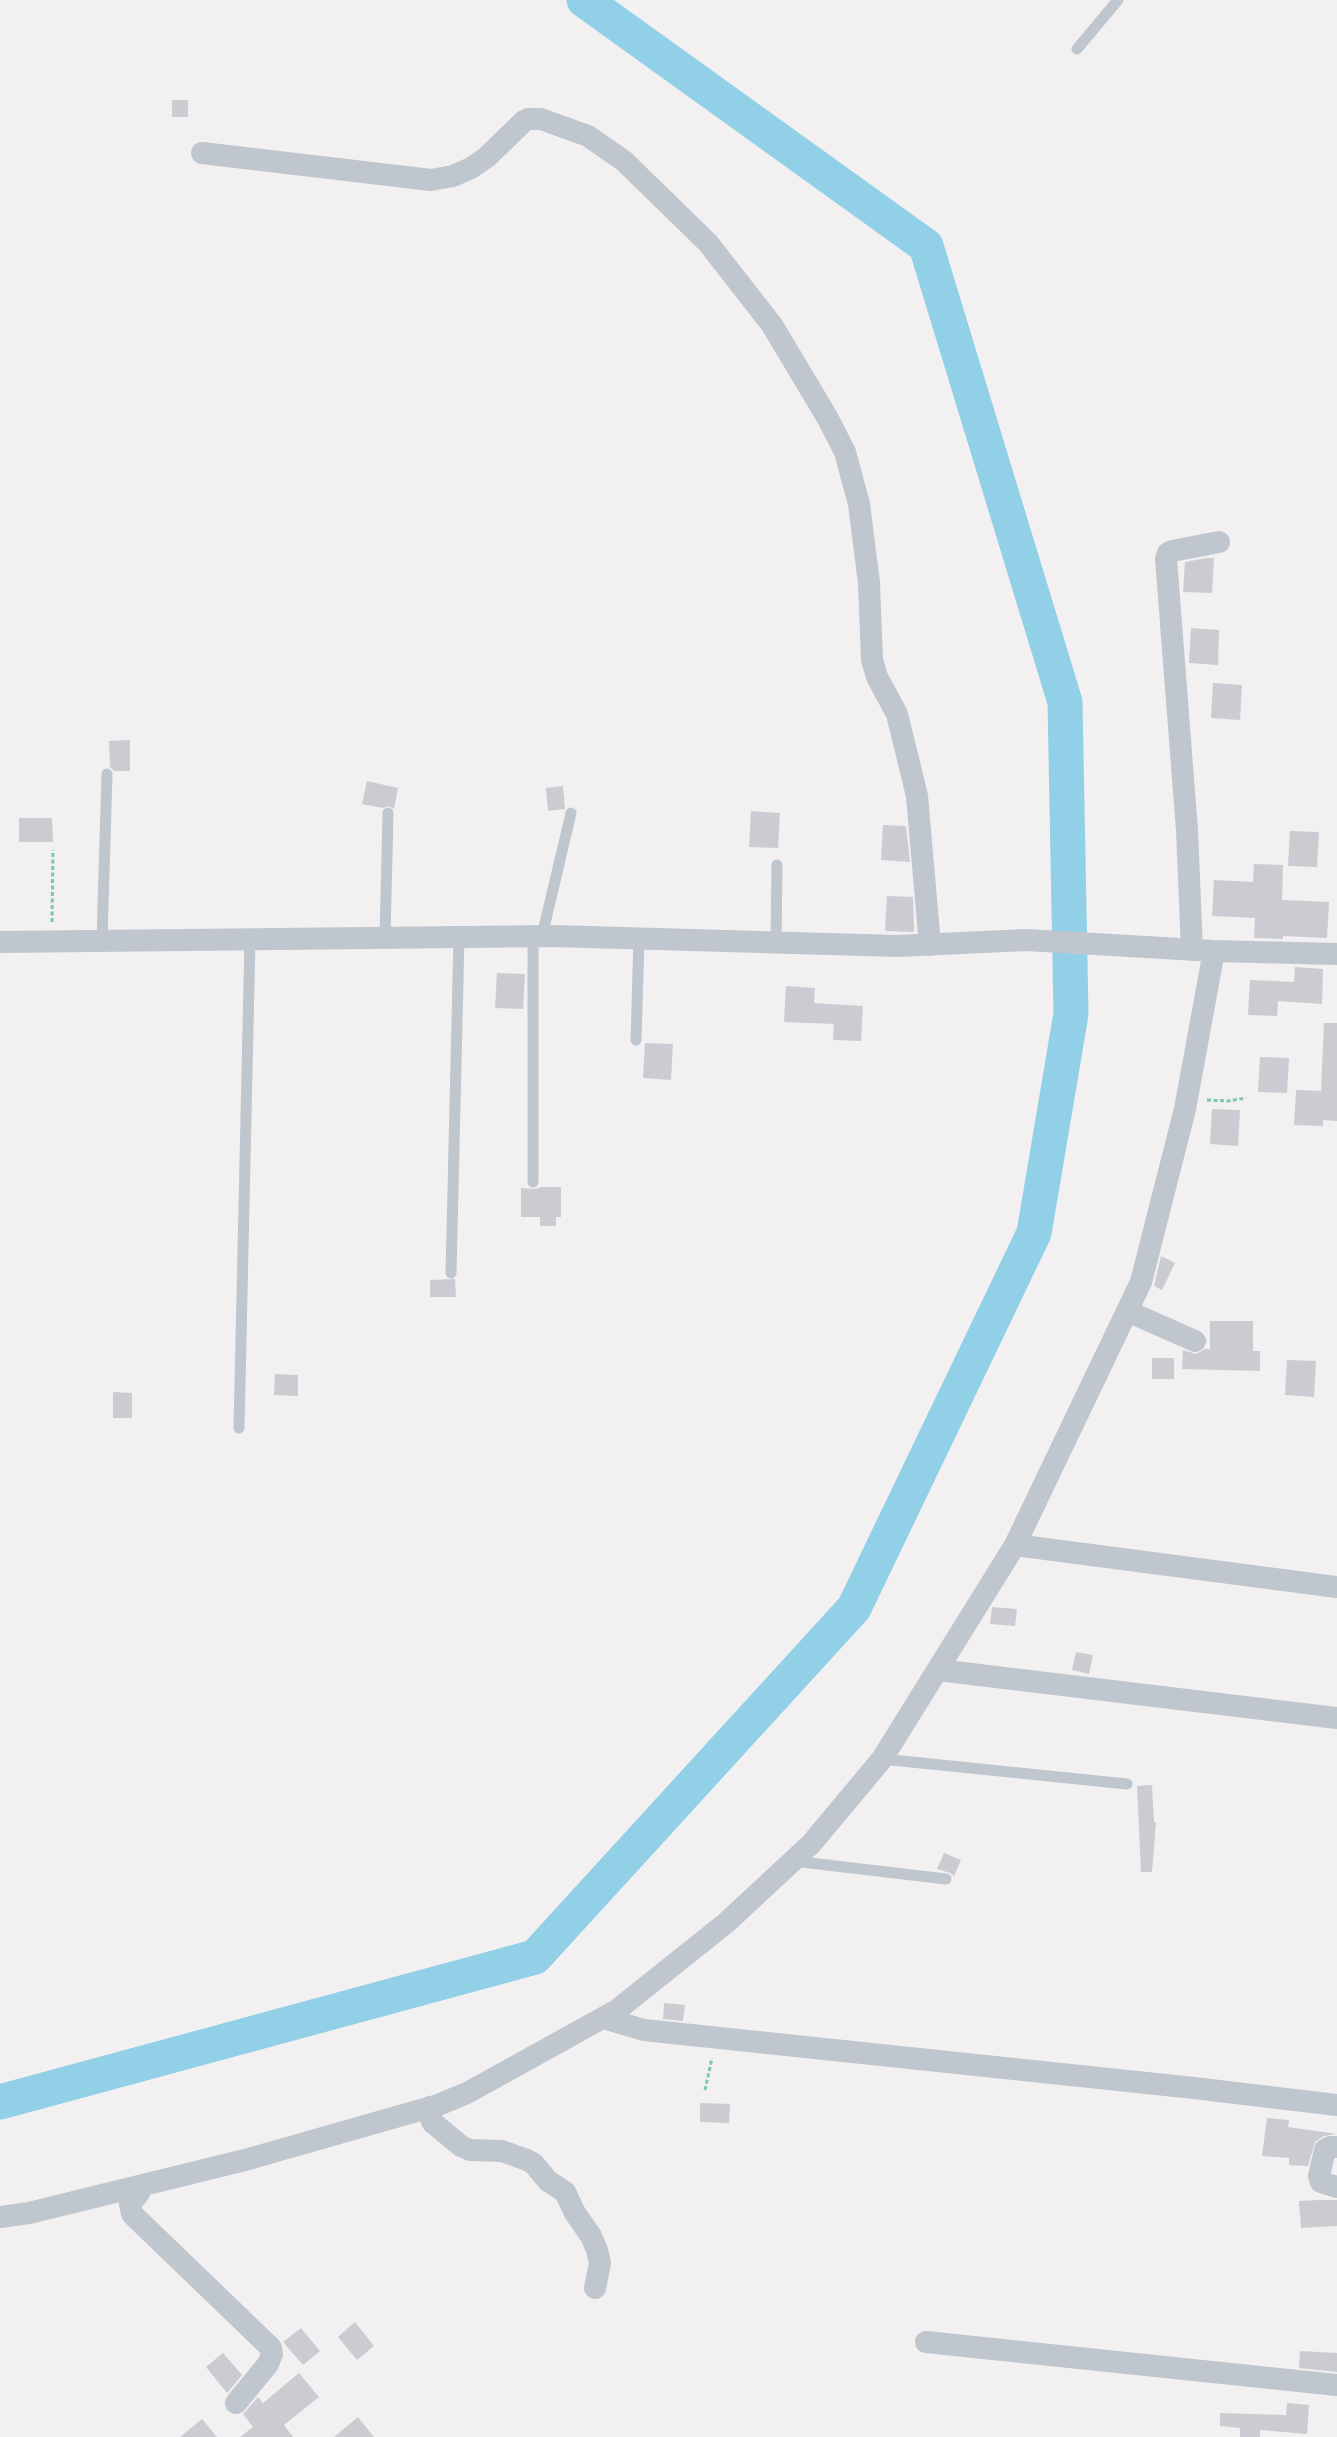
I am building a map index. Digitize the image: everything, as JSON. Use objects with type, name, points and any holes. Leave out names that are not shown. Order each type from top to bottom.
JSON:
[{"type":"street","points":[[202,153],[431,180],[453,176],[471,168],[487,157],[528,118],[541,119],[588,136],[624,162],[708,243],[772,325],[827,417],[845,452],[859,504],[869,583],[872,660],[877,678],[897,714],[917,796],[930,945]]},
{"type":"street","points":[[0,2217],[29,2213],[245,2160],[430,2107],[467,2093],[617,2010],[726,1923],[811,1844],[882,1759],[1015,1545],[1141,1282],[1187,1096],[1203,950],[1187,830],[1166,559],[1172,551],[1220,542]]},
{"type":"street","points":[[0,942],[538,936],[930,945],[1026,940],[1203,950],[1337,954]]},
{"type":"street","points":[[1127,1310],[1195,1341]]},
{"type":"street","points":[[1015,1545],[1337,1587]]},
{"type":"street","points":[[938,1670],[1337,1718]]},
{"type":"street","points":[[603,2018],[644,2030],[1194,2088],[1337,2106]]},
{"type":"street","points":[[430,2107],[432,2122],[461,2146],[470,2150],[502,2151],[527,2160],[534,2164],[548,2181],[565,2192],[575,2213],[591,2236],[597,2250],[600,2263],[595,2288]]},
{"type":"street","points":[[1337,2147],[1330,2147],[1325,2150],[1319,2176],[1321,2182],[1337,2187]]},
{"type":"street","points":[[139,2186],[139,2193],[130,2204],[132,2214],[271,2348],[272,2354],[268,2364],[236,2403]]},
{"type":"street","points":[[926,2342],[1337,2385]]},
{"type":"lane","points":[[1077,49],[1118,0]]},
{"type":"lane","points":[[102,940],[107,774]]},
{"type":"lane","points":[[385,937],[388,813]]},
{"type":"lane","points":[[533,1182],[538,936],[571,813]]},
{"type":"lane","points":[[776,942],[777,865]]},
{"type":"lane","points":[[451,1273],[459,937]]},
{"type":"lane","points":[[239,1428],[250,938]]},
{"type":"lane","points":[[636,1040],[639,938]]},
{"type":"lane","points":[[882,1759],[1127,1784]]},
{"type":"lane","points":[[793,1861],[946,1879]]},
{"type":"path","points":[[51,940],[52,850]]},
{"type":"path","points":[[1187,1096],[1210,1101],[1246,1098]]},
{"type":"path","points":[[705,2090],[717,2038]]},
{"type":"building","points":[[172,100],[188,100],[188,117],[172,117]]},
{"type":"building","points":[[1214,558],[1212,593],[1183,592],[1185,562]]},
{"type":"building","points":[[1191,628],[1219,630],[1218,665],[1189,663]]},
{"type":"building","points":[[1213,683],[1242,685],[1240,720],[1211,718]]},
{"type":"building","points":[[130,740],[130,771],[114,771],[110,767],[109,741]]},
{"type":"building","points":[[367,781],[398,788],[394,809],[389,806],[383,808],[362,804]]},
{"type":"building","points":[[563,786],[565,809],[548,811],[546,788]]},
{"type":"building","points":[[751,811],[780,813],[778,848],[749,847]]},
{"type":"building","points":[[19,818],[52,818],[53,842],[19,842]]},
{"type":"building","points":[[883,825],[906,826],[910,862],[881,860]]},
{"type":"building","points":[[1290,831],[1319,832],[1317,867],[1288,866]]},
{"type":"building","points":[[1254,864],[1283,865],[1282,900],[1329,902],[1327,938],[1283,936],[1283,939],[1254,938],[1255,918],[1212,916],[1214,880],[1253,882]]},
{"type":"building","points":[[887,896],[913,897],[914,932],[885,931]]},
{"type":"building","points":[[1295,967],[1323,969],[1322,1004],[1278,1001],[1277,1016],[1248,1015],[1250,980],[1294,982]]},
{"type":"building","points":[[497,973],[525,974],[523,1009],[495,1008]]},
{"type":"building","points":[[786,986],[815,988],[814,1003],[863,1006],[861,1041],[833,1040],[834,1024],[784,1022]]},
{"type":"building","points":[[1324,1023],[1337,1023],[1337,1121],[1323,1120],[1323,1126],[1294,1125],[1296,1090],[1321,1091]]},
{"type":"building","points":[[645,1043],[673,1044],[671,1080],[643,1078]]},
{"type":"building","points":[[1260,1057],[1289,1058],[1287,1093],[1258,1092]]},
{"type":"building","points":[[1212,1109],[1240,1110],[1238,1146],[1210,1144]]},
{"type":"building","points":[[561,1187],[561,1217],[556,1217],[556,1226],[540,1226],[540,1217],[521,1217],[521,1188],[533,1189]]},
{"type":"building","points":[[1161,1256],[1175,1263],[1162,1290],[1154,1286]]},
{"type":"building","points":[[455,1279],[456,1297],[430,1297],[430,1280]]},
{"type":"building","points":[[1210,1321],[1253,1321],[1253,1351],[1260,1351],[1260,1371],[1182,1369],[1183,1350],[1196,1354],[1205,1349],[1210,1349]]},
{"type":"building","points":[[1152,1358],[1174,1358],[1174,1379],[1152,1379]]},
{"type":"building","points":[[1287,1360],[1316,1361],[1314,1397],[1285,1395]]},
{"type":"building","points":[[275,1374],[298,1375],[298,1396],[274,1395]]},
{"type":"building","points":[[113,1392],[132,1393],[132,1418],[113,1418]]},
{"type":"building","points":[[992,1607],[1017,1609],[1015,1626],[990,1624]]},
{"type":"building","points":[[1076,1652],[1093,1655],[1089,1674],[1072,1670]]},
{"type":"building","points":[[1152,1785],[1154,1822],[1156,1823],[1152,1872],[1141,1872],[1137,1786]]},
{"type":"building","points":[[944,1853],[961,1860],[954,1876],[937,1869]]},
{"type":"building","points":[[664,2003],[685,2005],[683,2021],[663,2019]]},
{"type":"building","points":[[700,2103],[730,2104],[729,2123],[700,2122]]},
{"type":"building","points":[[1267,2118],[1289,2120],[1288,2127],[1337,2134],[1324,2136],[1315,2142],[1308,2166],[1289,2165],[1289,2158],[1262,2156]]},
{"type":"building","points":[[1337,2200],[1337,2226],[1301,2228],[1299,2201]]},
{"type":"building","points":[[355,2322],[374,2346],[357,2360],[338,2337]]},
{"type":"building","points":[[301,2328],[320,2351],[303,2365],[283,2342]]},
{"type":"building","points":[[1300,2351],[1337,2353],[1337,2372],[1299,2368]]},
{"type":"building","points":[[223,2353],[242,2375],[227,2393],[206,2367]]},
{"type":"building","points":[[299,2373],[319,2397],[284,2425],[293,2437],[240,2437],[253,2427],[243,2414],[258,2397],[263,2403]]},
{"type":"building","points":[[1287,2403],[1309,2405],[1307,2434],[1260,2430],[1260,2437],[1240,2437],[1240,2428],[1220,2426],[1220,2413],[1286,2415]]},
{"type":"building","points":[[358,2417],[374,2437],[334,2437]]},
{"type":"building","points":[[202,2419],[217,2437],[180,2437]]},
{"type":"waterway","points":[[0,2102],[535,1957],[854,1608],[1034,1233],[1071,1014],[1065,702],[926,246],[584,0]]}]
